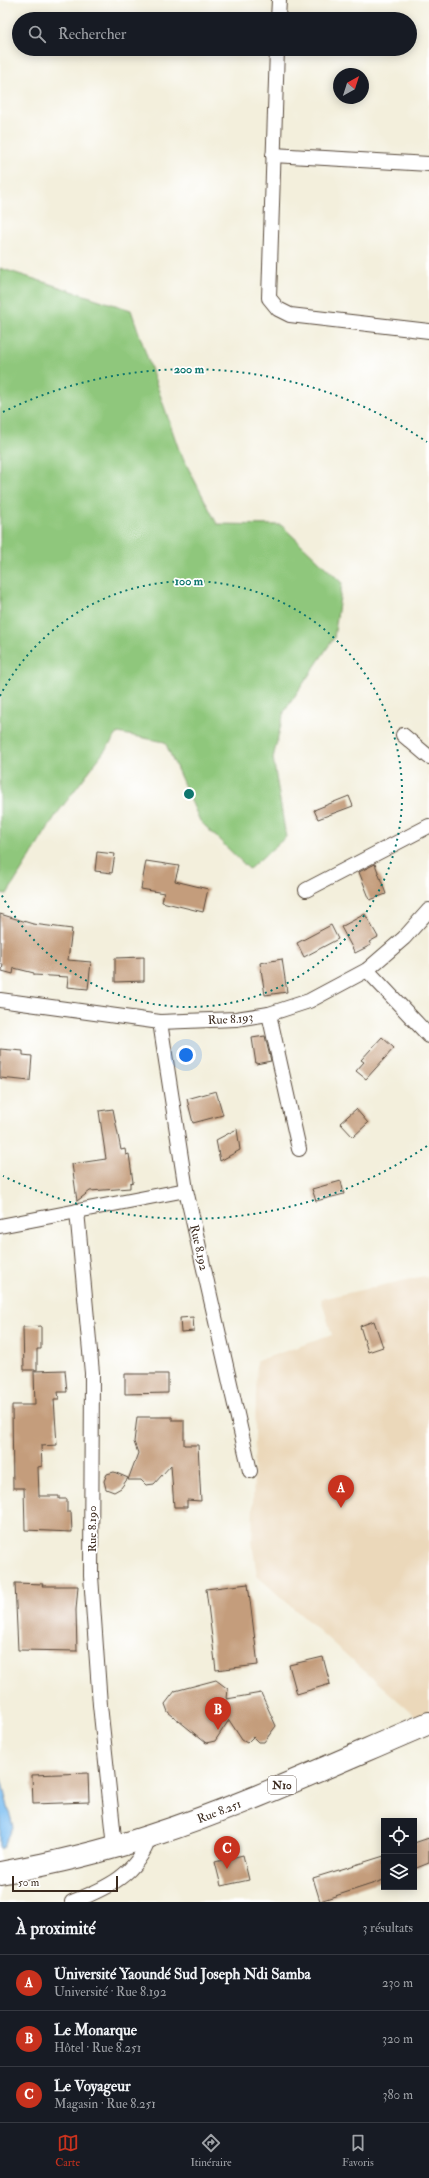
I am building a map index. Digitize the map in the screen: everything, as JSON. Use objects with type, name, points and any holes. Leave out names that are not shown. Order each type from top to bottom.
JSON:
[{"type":"highway","name":"Rue 8.251","points":[[0,1873],[115,1847],[150,1836],[250,1798],[429,1723]]},
{"type":"street","points":[[278,12],[279,0]]},
{"type":"street","points":[[277,56],[269,298],[278,309],[290,315],[429,331]]},
{"type":"street","points":[[273,155],[429,164]]},
{"type":"street","points":[[403,735],[429,757]]},
{"type":"street","points":[[306,890],[429,826]]},
{"type":"street","name":"Rue 8.193","points":[[0,1000],[160,1022],[236,1019],[269,1014],[309,1001],[367,970],[404,938],[429,910]]},
{"type":"street","points":[[367,970],[429,1036]]},
{"type":"street","points":[[269,1014],[299,1149]]},
{"type":"street","name":"Rue 8.192","points":[[160,1022],[186,1190],[250,1471]]},
{"type":"street","points":[[0,1226],[186,1190]]},
{"type":"street","name":"Rue 8.190","points":[[77,1211],[92,1373],[92,1576],[100,1705],[115,1847]]},
{"type":"street","points":[[72,1902],[103,1889],[122,1876],[140,1859],[150,1836]]},
{"type":"shaded area","points":[[424,1276],[429,1278],[429,1728],[257,1576],[252,1541],[257,1361],[332,1335],[321,1299]]},
{"type":"green space","points":[[0,268],[131,310],[179,450],[217,524],[281,525],[342,583],[334,638],[284,712],[273,758],[286,837],[249,869],[200,821],[165,742],[118,733],[56,815],[7,894],[0,893]]},
{"type":"water","points":[[0,1774],[13,1827],[4,1847],[0,1849]]},
{"type":"building","points":[[349,796],[353,806],[318,819],[314,810]]},
{"type":"building","points":[[97,852],[115,854],[112,873],[95,871]]},
{"type":"building","points":[[146,861],[179,866],[175,881],[208,889],[203,912],[162,902],[164,893],[141,889]]},
{"type":"building","points":[[375,864],[386,894],[370,900],[359,872]]},
{"type":"building","points":[[0,914],[33,924],[72,929],[68,960],[91,962],[88,989],[67,987],[68,977],[34,975],[34,973],[14,968],[13,974],[2,971],[3,964],[0,964]]},
{"type":"building","points":[[365,914],[378,937],[369,942],[371,945],[355,953],[341,927]]},
{"type":"building","points":[[331,925],[338,939],[304,957],[297,943]]},
{"type":"building","points":[[144,957],[144,981],[115,982],[115,958]]},
{"type":"building","points":[[282,959],[287,992],[265,995],[260,963]]},
{"type":"building","points":[[265,1036],[271,1061],[256,1064],[252,1038]]},
{"type":"building","points":[[382,1037],[394,1048],[366,1079],[356,1071],[364,1062],[361,1060]]},
{"type":"building","points":[[0,1049],[23,1051],[23,1055],[32,1056],[30,1081],[0,1078]]},
{"type":"building","points":[[216,1091],[223,1115],[193,1123],[187,1099]]},
{"type":"building","points":[[113,1109],[121,1150],[125,1149],[126,1155],[129,1154],[133,1182],[130,1183],[130,1188],[90,1191],[77,1201],[72,1164],[106,1159],[99,1111]]},
{"type":"building","points":[[356,1109],[368,1123],[353,1137],[340,1123]]},
{"type":"building","points":[[237,1129],[240,1150],[220,1161],[216,1140]]},
{"type":"building","points":[[341,1181],[344,1194],[316,1201],[312,1189]]},
{"type":"building","points":[[193,1317],[194,1331],[181,1332],[180,1318]]},
{"type":"building","points":[[374,1321],[383,1347],[368,1352],[360,1326]]},
{"type":"building","points":[[41,1326],[41,1349],[37,1349],[37,1370],[24,1370],[23,1327]]},
{"type":"building","points":[[65,1370],[67,1392],[58,1392],[59,1399],[54,1399],[57,1445],[41,1446],[42,1466],[38,1467],[39,1496],[59,1496],[59,1499],[67,1499],[67,1512],[71,1512],[72,1532],[25,1530],[24,1488],[13,1488],[12,1405],[35,1405],[34,1371]]},
{"type":"building","points":[[125,1374],[168,1374],[168,1393],[125,1394]]},
{"type":"building","points":[[137,1417],[172,1417],[172,1420],[184,1420],[184,1445],[198,1445],[201,1501],[187,1500],[187,1507],[174,1507],[171,1465],[154,1484],[146,1485],[141,1480],[128,1480],[138,1453],[134,1442]]},
{"type":"building","points":[[114,1472],[128,1478],[121,1488],[114,1492],[106,1489],[104,1481],[107,1474]]},
{"type":"building","points":[[15,1583],[43,1584],[42,1586],[78,1586],[76,1610],[77,1651],[18,1650]]},
{"type":"building","points":[[248,1584],[258,1665],[216,1670],[206,1589]]},
{"type":"building","points":[[323,1657],[330,1684],[297,1694],[289,1665]]},
{"type":"building","points":[[216,1680],[228,1689],[227,1699],[261,1693],[276,1726],[264,1742],[258,1742],[253,1737],[247,1743],[242,1740],[229,1720],[215,1741],[206,1743],[168,1712],[165,1704],[175,1691]]},
{"type":"building","points":[[88,1773],[89,1802],[33,1804],[32,1775]]},
{"type":"building","points":[[429,1838],[429,1863],[417,1868],[417,1854],[417,1842]]},
{"type":"building","points":[[243,1855],[249,1880],[221,1886],[215,1862]]},
{"type":"building","points":[[381,1857],[381,1881],[320,1901],[313,1878]]},
{"type":"place","name":"Université Yaoundé Sud Joseph Ndi Samba","points":[[341,1508]]},
{"type":"place","name":"Le Monarque","points":[[218,1730]]},
{"type":"place","name":"Le Voyageur","points":[[227,1869]]}]
